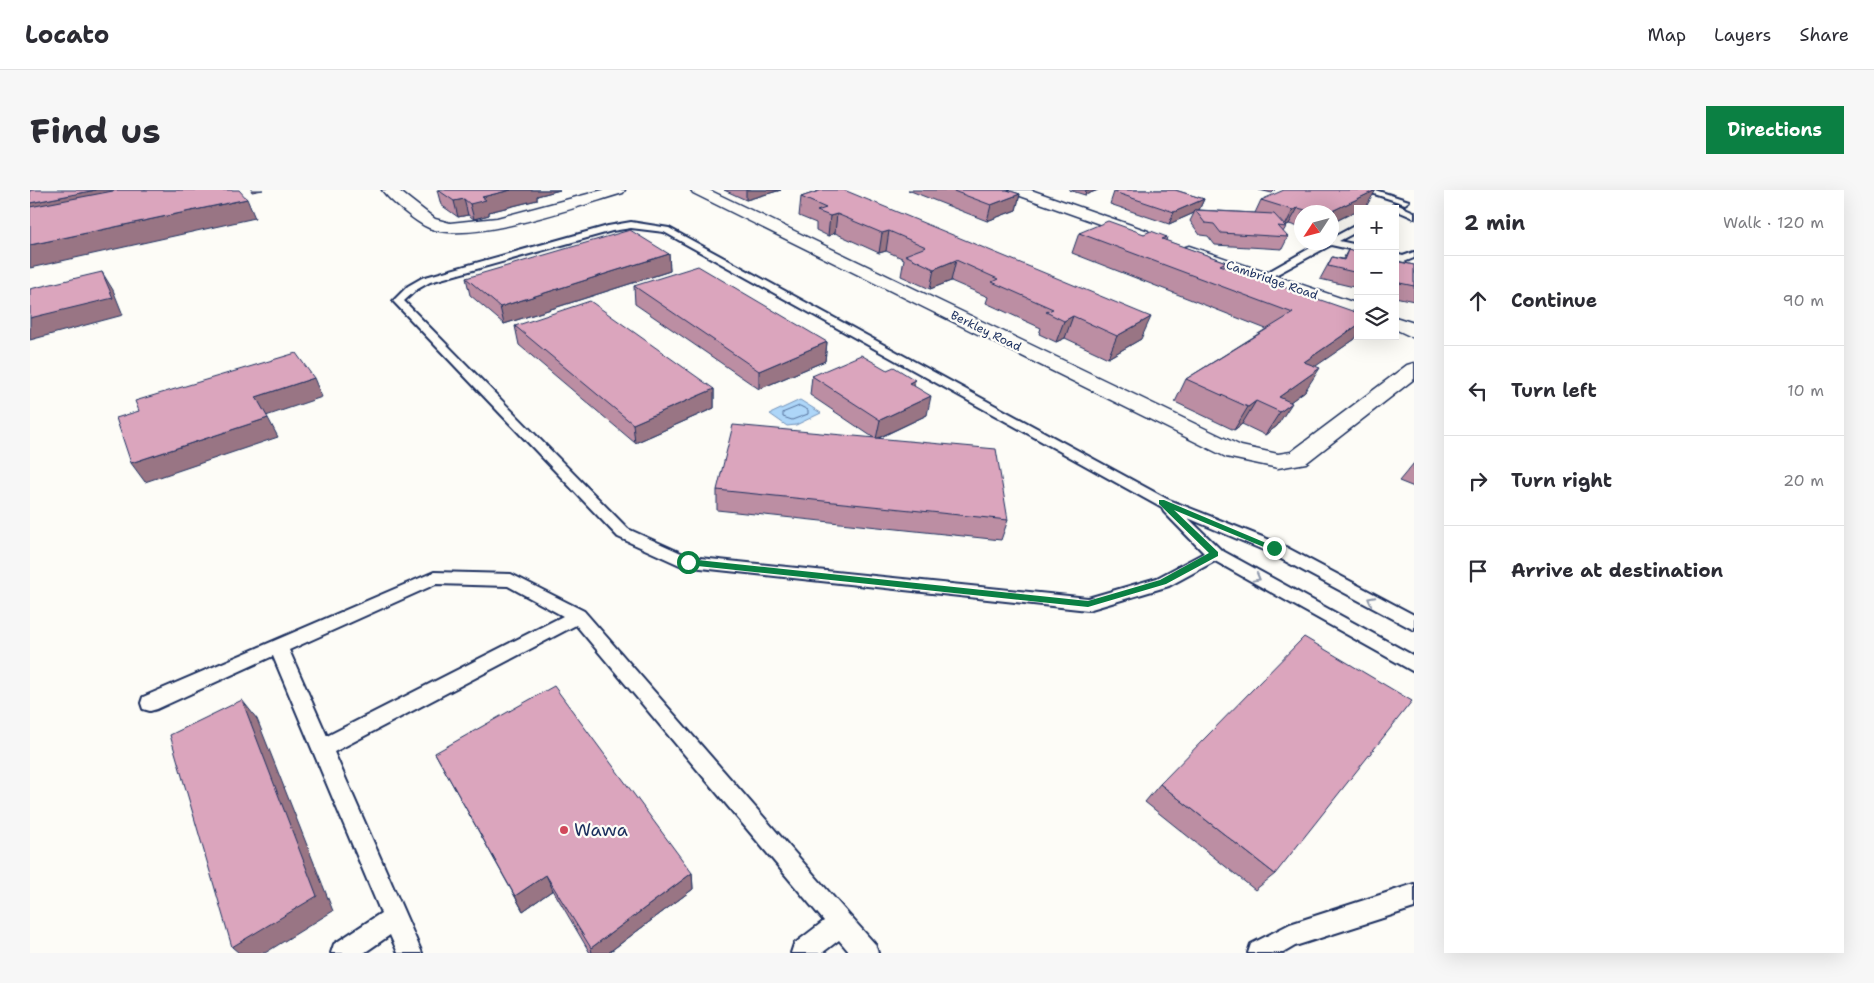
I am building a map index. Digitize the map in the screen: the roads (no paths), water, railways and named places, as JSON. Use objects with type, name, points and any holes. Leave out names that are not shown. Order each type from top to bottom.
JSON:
[{"type":"street","points":[[389,190],[435,225],[460,228],[496,223],[618,190]]},
{"type":"street","name":"Berkley Road","points":[[698,190],[1234,452],[1278,461],[1298,458],[1414,369]]},
{"type":"street","points":[[1017,190],[1154,238]]},
{"type":"street","name":"Cambridge Road","points":[[1172,245],[1354,309]]},
{"type":"street","points":[[1399,324],[1408,327],[1414,332]]},
{"type":"lane","points":[[1366,190],[1405,201]]},
{"type":"lane","points":[[1399,205],[1414,196]]},
{"type":"lane","points":[[1399,210],[1414,215]]},
{"type":"lane","points":[[1215,554],[1163,582],[1088,604],[688,562],[623,532],[398,301],[412,288],[426,280],[611,228],[631,225],[656,227],[666,230],[1162,502],[1274,548],[1414,623]]},
{"type":"lane","points":[[1339,238],[1354,229]]},
{"type":"lane","points":[[1339,244],[1354,247]]},
{"type":"lane","points":[[1264,277],[1316,250]]},
{"type":"lane","points":[[1399,258],[1404,259],[1414,255]]},
{"type":"lane","points":[[1162,502],[1215,554],[1414,665]]},
{"type":"lane","points":[[150,703],[434,578],[511,580],[578,616],[866,953]]},
{"type":"lane","points":[[322,748],[578,616]]},
{"type":"lane","points":[[278,646],[410,953]]},
{"type":"lane","points":[[1260,953],[1290,936],[1414,896]]},
{"type":"lane","points":[[343,953],[395,917]]},
{"type":"lane","points":[[803,953],[841,923]]},
{"type":"water","points":[[800,400],[821,413],[796,425],[787,426],[770,414]]},
{"type":"place","name":"Wawa","points":[[564,830]]}]
